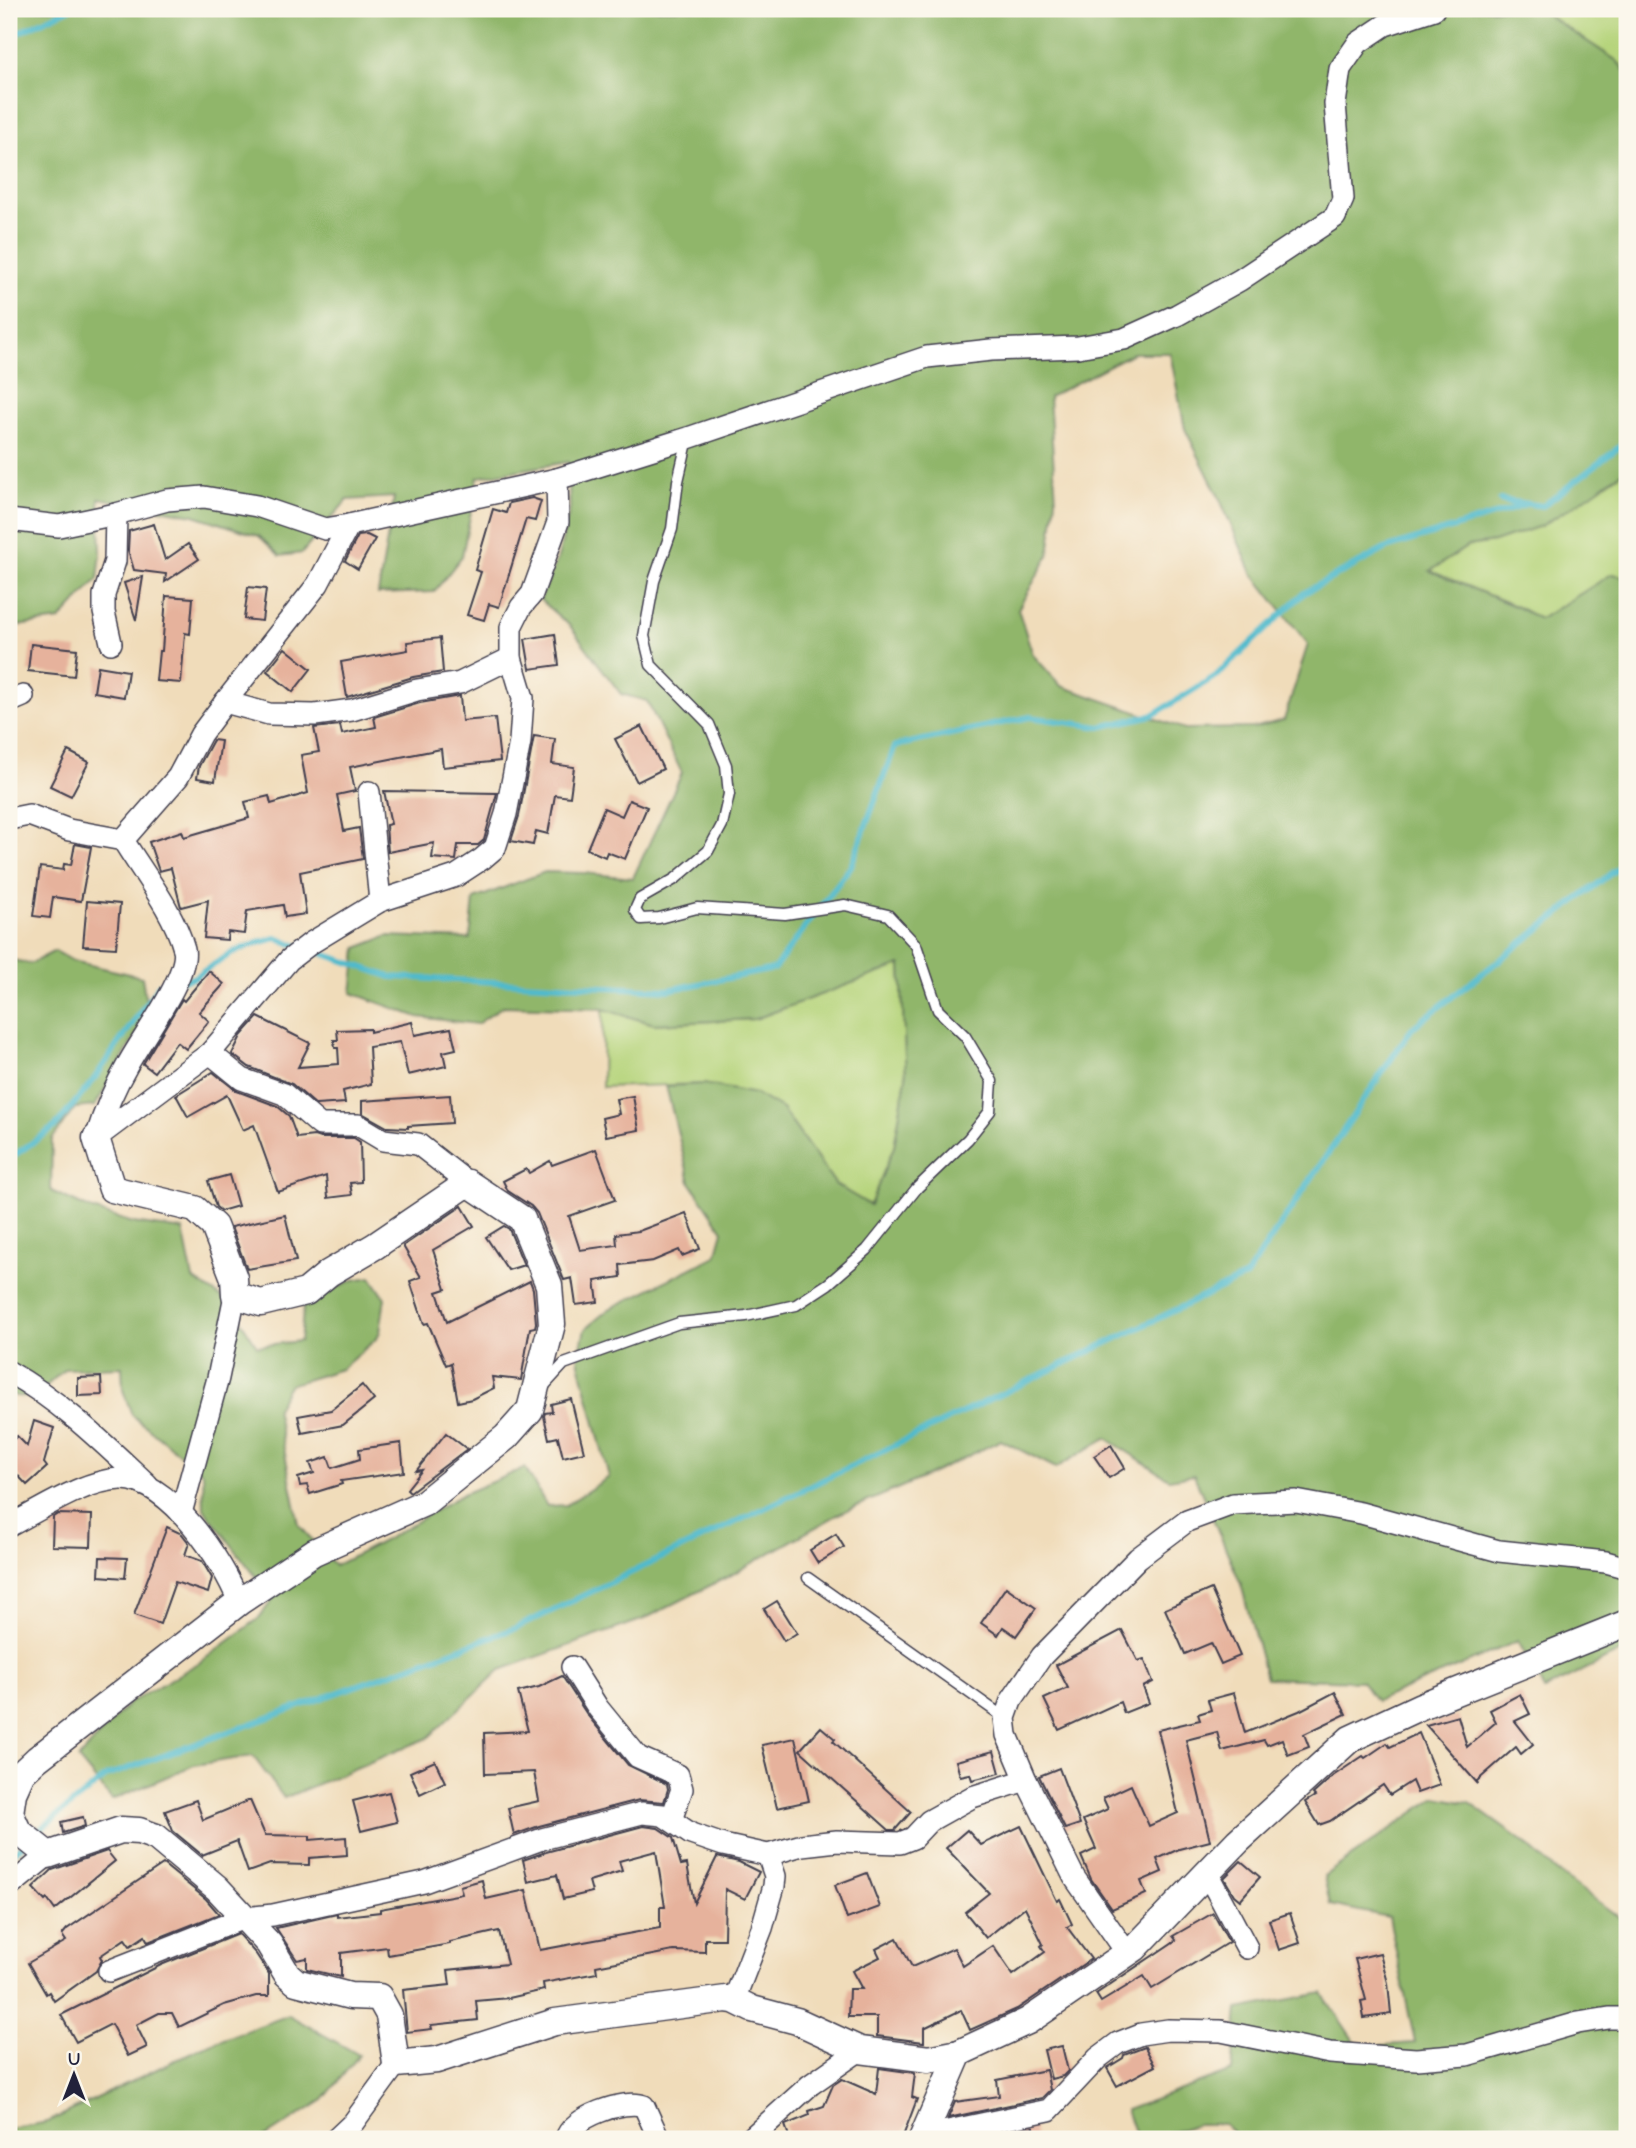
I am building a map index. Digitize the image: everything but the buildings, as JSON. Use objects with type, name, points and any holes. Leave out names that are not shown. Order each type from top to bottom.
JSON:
[{"type":"street","points":[[9,520],[59,526],[167,500],[204,497],[257,506],[325,529],[558,479],[927,357],[991,350],[1078,347],[1124,339],[1177,315],[1230,286],[1335,217],[1343,199],[1335,104],[1340,69],[1357,43],[1385,25],[1434,9]]},
{"type":"street","points":[[96,1138],[210,1053],[289,960],[311,943],[380,901],[456,876],[495,848],[506,814],[520,742],[523,698],[511,659],[511,627],[521,607],[532,594],[558,522],[558,479]]},
{"type":"street","points":[[111,643],[104,612],[104,595],[115,561],[117,514]]},
{"type":"street","points":[[123,840],[178,777],[201,734],[318,584],[349,525]]},
{"type":"street","points":[[225,702],[269,714],[315,715],[352,710],[417,690],[460,683],[511,659]]},
{"type":"street","points":[[369,792],[380,901]]},
{"type":"street","points":[[9,819],[29,815],[69,830],[123,840],[172,919],[185,952],[176,983],[117,1084],[106,1106],[96,1138],[112,1189],[195,1209],[214,1226],[234,1278],[235,1295],[218,1378],[181,1513]]},
{"type":"street","points":[[44,1851],[18,1830],[10,1813],[13,1793],[22,1773],[239,1602],[314,1552],[424,1503],[506,1437],[530,1410],[552,1324],[549,1285],[522,1219],[468,1183],[418,1144],[383,1140],[358,1125],[320,1125],[284,1094],[242,1079],[210,1053]]},
{"type":"street","points":[[235,1295],[261,1303],[306,1292],[329,1273],[375,1246],[468,1183]]},
{"type":"street","points":[[9,1372],[34,1386],[75,1416],[181,1513],[210,1547],[239,1602]]},
{"type":"street","points":[[9,1526],[95,1484],[122,1479],[147,1484]]},
{"type":"street","points":[[1127,1953],[1074,1877],[1026,1780],[1007,1735],[1005,1718],[1011,1702],[1042,1656],[1138,1558],[1186,1521],[1233,1504],[1296,1501],[1362,1513],[1499,1550],[1606,1562],[1627,1569]]},
{"type":"street","points":[[396,2064],[437,2060],[555,2022],[726,1999],[797,2021],[860,2050],[929,2059],[959,2053],[1028,2021],[1135,1948],[1238,1840],[1350,1739],[1420,1706],[1627,1623]]},
{"type":"street","points":[[572,1667],[598,1708],[638,1757],[678,1776],[682,1789],[671,1820]]},
{"type":"street","points":[[109,1971],[244,1918],[424,1882],[542,1839],[642,1813],[663,1815],[691,1834],[723,1845],[768,1855],[802,1845],[836,1841],[901,1843],[913,1838],[929,1821],[972,1797],[1026,1780]]},
{"type":"street","points":[[9,1886],[44,1851],[121,1830],[148,1834],[156,1837],[217,1888],[268,1944],[286,1974],[296,1982],[347,1995],[379,1997],[389,2015],[396,2064],[353,2123],[336,2139]]},
{"type":"street","points":[[734,2000],[775,1886],[775,1876],[768,1855]]},
{"type":"street","points":[[1207,1873],[1247,1948]]},
{"type":"street","points":[[923,2138],[1049,2110],[1098,2058],[1118,2043],[1141,2034],[1168,2030],[1221,2031],[1330,2053],[1416,2059],[1466,2054],[1578,2023],[1627,2018]]},
{"type":"street","points":[[750,2139],[810,2085],[860,2050]]},
{"type":"street","points":[[923,2138],[959,2053]]},
{"type":"street","points":[[566,2139],[574,2125],[595,2114],[636,2103],[644,2106],[659,2139]]},
{"type":"lane","points":[[530,1410],[547,1381],[564,1364],[679,1323],[746,1316],[796,1305],[828,1284],[867,1250],[916,1188],[968,1139],[990,1111],[992,1081],[965,1036],[938,1010],[916,945],[888,915],[845,905],[785,914],[697,908],[659,918],[641,919],[635,911],[640,898],[675,879],[708,851],[722,825],[729,794],[726,765],[709,724],[651,665],[644,636],[654,581],[672,529],[678,481],[688,438]]},
{"type":"lane","points":[[808,1578],[1005,1718]]},
{"type":"green space","points":[[9,9],[1538,9],[1617,61],[1627,73],[1627,469],[1541,526],[1494,542],[1468,546],[1430,571],[1540,619],[1612,574],[1627,577],[1627,1649],[1544,1690],[1518,1641],[1376,1701],[1361,1681],[1266,1678],[1241,1584],[1194,1475],[1169,1479],[1106,1438],[1056,1468],[1001,1440],[841,1513],[731,1575],[644,1619],[500,1670],[428,1738],[284,1798],[253,1756],[194,1765],[112,1800],[78,1759],[128,1704],[202,1661],[258,1619],[273,1599],[204,1509],[203,1473],[132,1415],[123,1390],[122,1367],[65,1369],[34,1397],[9,1393],[9,959],[30,964],[55,951],[73,961],[142,977],[148,1014],[95,1106],[75,1108],[52,1139],[51,1191],[90,1209],[133,1223],[183,1230],[193,1279],[229,1302],[257,1346],[300,1341],[304,1303],[353,1280],[371,1277],[385,1298],[380,1332],[375,1340],[341,1369],[289,1385],[276,1408],[299,1525],[335,1566],[463,1494],[525,1468],[547,1506],[566,1505],[609,1477],[578,1359],[585,1329],[609,1309],[716,1256],[723,1231],[690,1182],[666,1086],[704,1084],[756,1094],[782,1109],[836,1185],[870,1205],[894,1147],[906,1078],[901,965],[755,1019],[654,1024],[603,1009],[503,1006],[477,1024],[418,1017],[352,993],[357,948],[388,936],[470,939],[474,899],[545,872],[633,878],[682,773],[647,701],[621,694],[570,626],[540,600],[558,558],[570,508],[568,462],[478,477],[462,556],[434,592],[378,594],[394,497],[347,500],[302,553],[280,556],[259,536],[194,515],[99,498],[101,553],[98,579],[60,620],[9,627]],"holes":[[[1133,353],[1170,353],[1185,429],[1252,573],[1308,644],[1284,720],[1253,728],[1185,729],[1061,686],[1033,655],[1018,609],[1049,555],[1056,500],[1049,397]]]},
{"type":"green space","points":[[1538,9],[1627,9],[1627,73],[1617,61]]},
{"type":"green space","points":[[1627,469],[1627,577],[1612,574],[1540,620],[1517,607],[1430,571],[1468,546],[1494,542]]},
{"type":"green space","points":[[901,964],[906,1078],[894,1147],[870,1206],[836,1185],[782,1109],[704,1084],[602,1087],[603,1009],[654,1024],[755,1019]]},
{"type":"green space","points":[[1436,1797],[1469,1803],[1627,1923],[1627,2139],[1240,2139],[1224,2124],[1197,2124],[1152,2139],[1136,2137],[1126,2110],[1232,2071],[1238,2009],[1322,1993],[1358,2047],[1415,2043],[1389,1917],[1330,1905],[1324,1876]]},
{"type":"green space","points":[[289,2015],[359,2055],[323,2100],[262,2139],[9,2139],[9,2129],[48,2122],[200,2048]]},
{"type":"waterway","points":[[9,37],[69,9]]},
{"type":"waterway","points":[[312,950],[391,977],[668,990],[774,969],[851,866],[895,746],[1030,717],[1100,727],[1153,715],[1216,676],[1304,593],[1387,548],[1523,506],[1500,500],[1543,506],[1627,441]]},
{"type":"waterway","points":[[34,1834],[107,1776],[516,1628],[1246,1276],[1412,1028],[1627,861]]},
{"type":"waterway","points":[[184,980],[193,978],[232,953],[251,945],[276,938],[298,946]]},
{"type":"waterway","points":[[9,1159],[56,1126],[92,1082],[159,985],[170,983]]},
{"type":"waterway","points":[[9,1856],[24,1844]]}]
